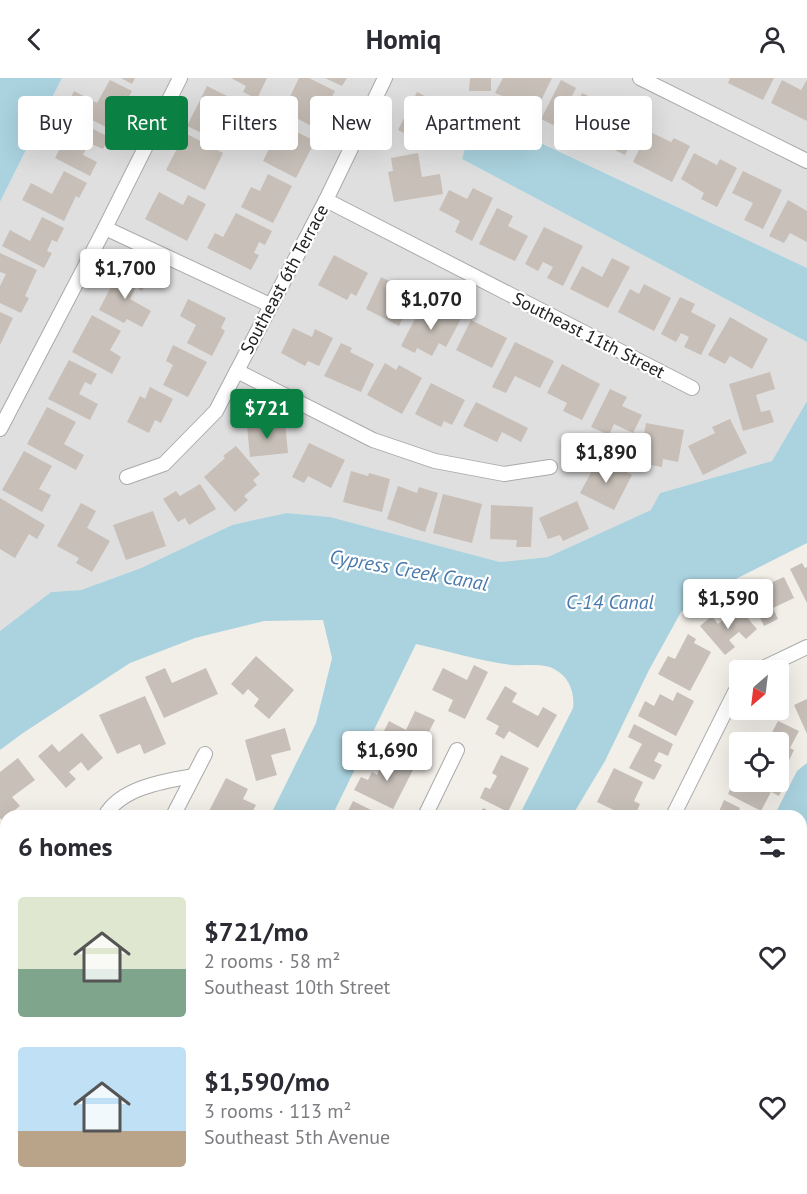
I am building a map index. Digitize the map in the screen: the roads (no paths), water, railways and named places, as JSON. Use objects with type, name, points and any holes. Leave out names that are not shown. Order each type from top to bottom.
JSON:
[{"type":"street","points":[[0,429],[180,78]]},
{"type":"street","name":"Southeast 6th Terrace","points":[[127,477],[164,464],[216,411],[326,200],[385,78]]},
{"type":"street","points":[[640,78],[807,161]]},
{"type":"street","name":"Southeast 11th Street","points":[[326,200],[692,388]]},
{"type":"street","points":[[105,228],[270,305]]},
{"type":"street","points":[[237,371],[373,440],[435,461],[504,474],[550,467]]},
{"type":"street","points":[[780,660],[807,647]]},
{"type":"street","points":[[676,810],[729,704]]},
{"type":"street","points":[[428,810],[458,750]]},
{"type":"street","points":[[176,810],[205,754]]},
{"type":"street","points":[[110,810],[119,800],[158,782],[193,776]]},
{"type":"water","points":[[0,78],[62,78],[53,96],[18,96],[18,150],[26,150],[0,202]]},
{"type":"water","points":[[542,143],[807,268],[807,342],[462,159],[464,150],[542,150]]},
{"type":"water","name":"C-14 Canal","points":[[807,401],[807,543],[702,596],[681,612],[649,670],[605,761],[576,810],[522,810],[573,708],[572,691],[564,676],[545,666],[500,663],[416,644],[335,810],[273,810],[316,723],[332,658],[323,620],[264,621],[195,638],[130,663],[0,750],[0,631],[51,592],[81,590],[141,568],[232,525],[287,513],[330,517],[500,562],[548,557],[651,510],[660,493],[772,461]]},
{"type":"water","points":[[807,763],[807,810],[777,810],[786,792],[789,792],[789,787],[797,771]]},
{"type":"water label","name":"Cypress Creek Canal","points":[[409,570]]}]
